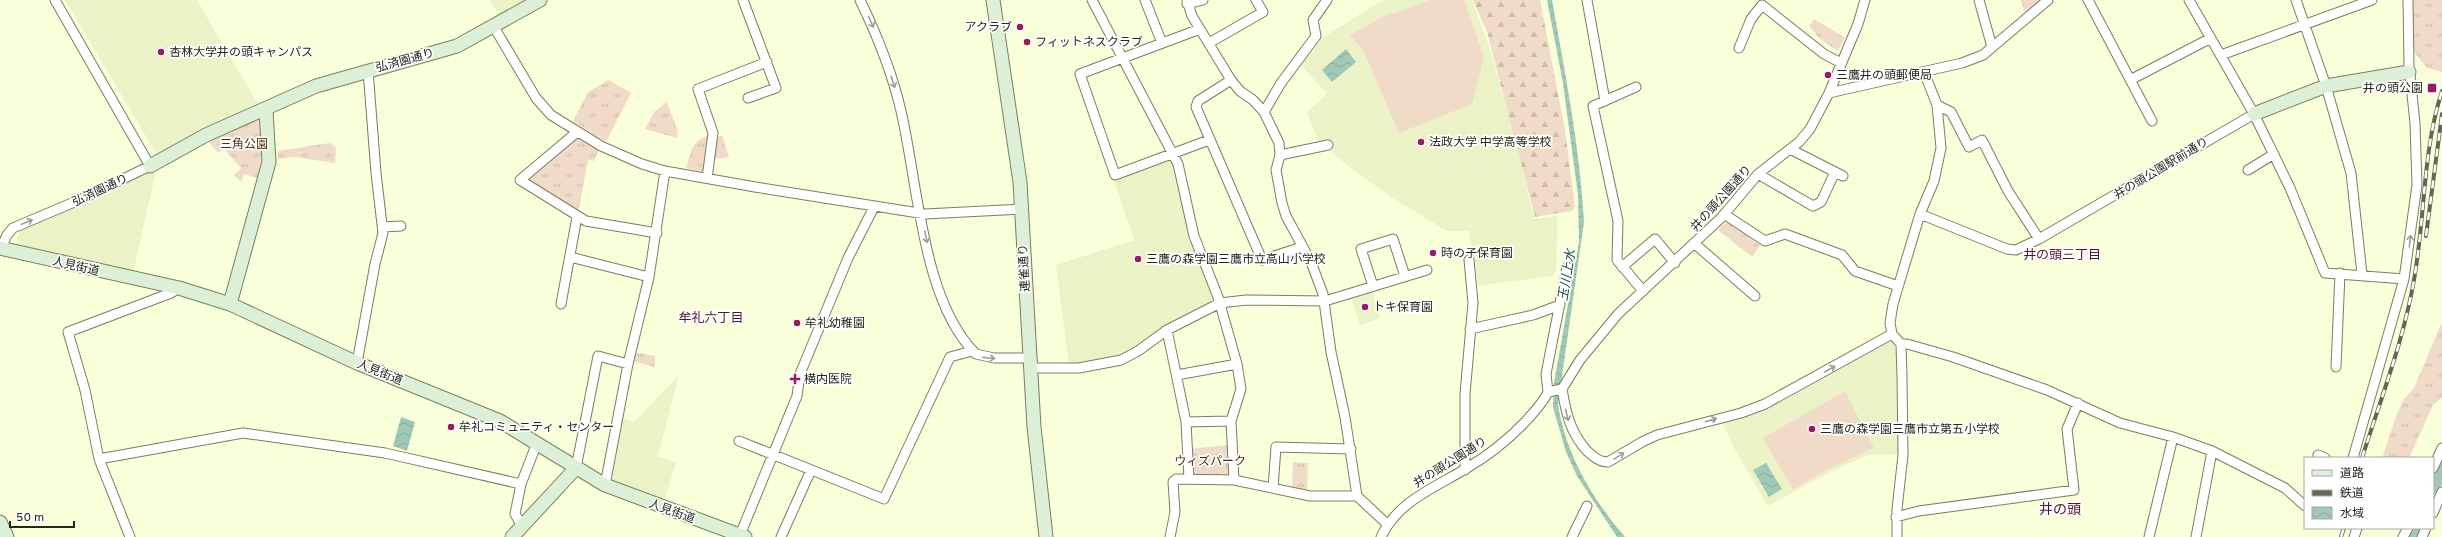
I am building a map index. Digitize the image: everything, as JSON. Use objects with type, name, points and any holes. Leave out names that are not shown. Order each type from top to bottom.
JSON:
[{"type":"main road","name":"弘済園通り","points":[[150,166],[226,126],[266,110],[316,86],[368,70],[457,46],[494,27],[540,0]]},
{"type":"main road","name":"連雀通り","points":[[993,0],[1012,123],[1021,209],[1030,363],[1046,537]]},
{"type":"main road","name":"井の頭公園駅前通り","points":[[2254,114],[2326,86],[2409,72]]},
{"type":"main road","points":[[230,304],[269,162],[266,110]]},
{"type":"main road","name":"人見街道","points":[[1,248],[179,288],[230,304],[357,363],[500,421],[605,485],[742,536]]},
{"type":"main road","points":[[512,537],[576,468]]},
{"type":"main road","points":[[0,522],[7,537]]},
{"type":"street","points":[[55,0],[150,166]]},
{"type":"street","points":[[743,0],[776,88],[748,98]]},
{"type":"street","points":[[860,0],[881,45],[897,94],[934,279],[942,305],[972,351],[987,358],[1079,368],[1121,360],[1138,351],[1168,330],[1220,303],[1246,300],[1325,301],[1427,270]]},
{"type":"street","points":[[1092,0],[1178,164],[1194,236],[1220,303],[1237,364],[1241,389],[1231,421],[1234,480]]},
{"type":"street","points":[[1146,0],[1162,43]]},
{"type":"street","points":[[1203,0],[1187,2],[1200,29],[1231,80],[1240,91],[1264,112],[1276,136],[1280,155],[1276,170],[1282,203],[1286,216],[1318,278],[1325,301],[1333,363],[1350,449],[1357,496],[1387,524]]},
{"type":"street","points":[[1209,44],[1263,12],[1256,0]]},
{"type":"street","points":[[1264,112],[1281,83],[1316,36],[1313,20],[1327,0]]},
{"type":"street","points":[[1587,0],[1605,101]]},
{"type":"street","name":"井の頭公園通り","points":[[1561,389],[1580,360],[1599,337],[1643,291],[1695,244],[1724,214],[1758,174],[1790,149],[1810,129],[1829,93],[1858,24],[1865,0]]},
{"type":"street","points":[[1980,0],[1992,47]]},
{"type":"street","points":[[1829,93],[1962,64],[1983,55],[2048,0]]},
{"type":"street","points":[[2088,0],[2152,121]]},
{"type":"street","points":[[2189,0],[2254,114],[2274,154],[2325,272],[2362,274],[2404,279]]},
{"type":"street","points":[[2296,0],[2326,86],[2351,173],[2362,274]]},
{"type":"street","points":[[2221,55],[2305,26],[2372,0]]},
{"type":"street","points":[[2353,457],[2404,279],[2417,185],[2415,124],[2409,72],[2408,0]]},
{"type":"street","points":[[1739,48],[1751,19],[1762,4],[1824,54],[1841,63]]},
{"type":"street","points":[[494,27],[536,98],[551,115],[577,132],[624,157],[665,170],[921,214],[1021,209]]},
{"type":"street","points":[[1200,29],[1080,74],[1115,175],[1209,140]]},
{"type":"street","points":[[2130,80],[2211,38]]},
{"type":"street","points":[[707,178],[714,133],[698,88],[767,62]]},
{"type":"street","points":[[357,363],[383,227],[376,173],[368,70]]},
{"type":"street","points":[[1897,537],[1896,517],[1903,455],[1901,344],[1892,334],[1891,316],[1898,286],[1920,214],[1932,189],[1938,168],[1941,131],[1937,105],[1924,72]]},
{"type":"street","points":[[1231,80],[1198,101],[1196,107],[1209,140],[1262,260],[1302,247]]},
{"type":"street","points":[[1636,87],[1593,106],[1618,220],[1617,254],[1622,267],[1643,291]]},
{"type":"street","points":[[1937,105],[1951,112],[1969,147],[1982,140],[2008,191],[2039,239]]},
{"type":"street","name":"井の頭公園駅前通り","points":[[1920,214],[2007,249],[2018,250],[2254,114]]},
{"type":"street","points":[[577,132],[520,180],[577,217],[586,221],[657,233]]},
{"type":"street","points":[[1280,155],[1328,145]]},
{"type":"street","points":[[1758,174],[1813,206],[1821,202],[1839,174],[1790,149]]},
{"type":"street","points":[[2248,170],[2274,154]]},
{"type":"street","name":"弘済園通り","points":[[1,248],[7,235],[13,228],[79,200],[150,166]]},
{"type":"street","points":[[605,485],[628,364],[649,277],[657,233],[665,170]]},
{"type":"street","points":[[742,536],[797,396],[800,374],[848,258],[874,207]]},
{"type":"street","points":[[1724,214],[1766,242],[1785,234],[1842,255],[1855,271],[1898,286]]},
{"type":"street","points":[[561,304],[577,217]]},
{"type":"street","points":[[383,227],[400,226]]},
{"type":"street","points":[[1373,286],[1361,249],[1393,239],[1405,276]]},
{"type":"street","points":[[1622,267],[1655,239],[1675,263]]},
{"type":"street","points":[[1695,244],[1755,296]]},
{"type":"street","points":[[570,257],[649,277]]},
{"type":"street","points":[[1465,470],[1465,394],[1473,303],[1469,260]]},
{"type":"street","points":[[1567,267],[1546,374],[1549,392],[1561,389],[1567,417],[1577,440],[1598,460],[1608,462],[1647,439],[1741,413],[1765,404],[1892,334]]},
{"type":"street","points":[[2336,367],[2340,273]]},
{"type":"street","points":[[130,537],[99,459],[84,390],[68,332],[171,293],[179,288]]},
{"type":"street","points":[[1470,329],[1532,315],[1560,306]]},
{"type":"street","points":[[1168,330],[1186,422],[1189,479]]},
{"type":"street","points":[[1901,344],[1907,344],[1953,357],[2078,403],[2120,423],[2173,437],[2212,451],[2285,488],[2304,505]]},
{"type":"street","points":[[739,441],[884,499],[950,357],[972,351]]},
{"type":"street","points":[[576,468],[598,356],[628,364]]},
{"type":"street","points":[[1177,375],[1237,364]]},
{"type":"street","name":"井の頭公園通り","points":[[1381,537],[1387,524],[1408,503],[1465,470],[1513,435],[1540,405],[1549,392]]},
{"type":"street","points":[[1896,517],[1919,510],[2074,490],[2067,429],[2078,403]]},
{"type":"street","points":[[1186,422],[1231,421]]},
{"type":"street","points":[[99,459],[243,433],[269,435],[385,453],[521,484]]},
{"type":"street","points":[[2150,537],[2173,437]]},
{"type":"street","points":[[522,526],[515,514],[521,484],[537,443]]},
{"type":"street","points":[[1273,488],[1276,447],[1350,449]]},
{"type":"street","points":[[2434,466],[2442,448]]},
{"type":"street","points":[[2196,537],[2212,451]]},
{"type":"street","points":[[782,537],[810,470]]},
{"type":"street","points":[[1170,537],[1175,512],[1174,482],[1176,479],[1234,480],[1310,496],[1357,496]]},
{"type":"street","points":[[2434,511],[2442,492]]},
{"type":"street","points":[[1572,537],[1587,506]]},
{"type":"shaded area","name":"杏林大学井の頭キャンパス","points":[[65,0],[197,0],[257,103],[158,153],[154,150]]},
{"type":"shaded area","points":[[490,0],[525,0],[499,16]]},
{"type":"shaded area","name":"法政大学 中学高等学校","points":[[1383,0],[1472,0],[1490,49],[1516,141],[1534,219],[1558,216],[1556,270],[1552,276],[1478,286],[1469,231],[1447,231],[1394,199],[1348,166],[1329,150],[1325,141],[1319,143],[1307,112],[1327,94],[1301,65],[1325,36]]},
{"type":"shaded area","name":"三鷹の森学園三鷹市立高山小学校","points":[[1167,158],[1171,160],[1173,165],[1189,236],[1198,253],[1215,300],[1214,303],[1123,357],[1069,365],[1056,265],[1134,240],[1113,178]]},
{"type":"shaded area","points":[[157,167],[133,273],[15,248],[20,229],[73,207]]},
{"type":"shaded area","name":"トキ保育園","points":[[1371,289],[1380,318],[1360,325],[1350,296]]},
{"type":"shaded area","name":"三鷹の森学園三鷹市立第五小学校","points":[[1891,339],[1897,349],[1898,454],[1868,455],[1826,474],[1768,506],[1734,448],[1722,422],[1770,407]]},
{"type":"shaded area","points":[[679,375],[658,456],[676,462],[664,502],[608,481],[621,418],[634,422]]},
{"type":"green space","points":[[1430,0],[1464,0],[1484,57],[1472,104],[1399,133],[1364,52],[1350,35],[1392,12],[1393,14]]},
{"type":"green space","points":[[1473,0],[1540,0],[1565,130],[1575,207],[1572,211],[1535,217],[1487,32]]},
{"type":"green space","points":[[2021,0],[2044,0],[2025,14]]},
{"type":"green space","points":[[2412,0],[2442,0],[2442,72],[2427,68],[2414,52]]},
{"type":"green space","points":[[1814,19],[1845,38],[1838,51],[1820,39],[1809,26]]},
{"type":"green space","points":[[609,80],[631,93],[606,142],[573,121],[588,92]]},
{"type":"green space","points":[[667,102],[678,132],[677,138],[645,129],[654,112]]},
{"type":"green space","name":"三角公園","points":[[256,119],[260,121],[262,160],[257,178],[244,174],[241,182],[234,175],[241,168],[224,149],[218,153],[208,141]]},
{"type":"green space","points":[[711,135],[703,172],[686,168],[691,151],[696,143],[704,137]]},
{"type":"green space","points":[[722,135],[729,157],[714,159],[715,139]]},
{"type":"green space","points":[[576,136],[600,148],[594,161],[588,160],[578,214],[523,179]]},
{"type":"green space","points":[[330,143],[336,148],[335,163],[295,157],[278,159],[278,151]]},
{"type":"green space","points":[[1725,223],[1729,223],[1760,245],[1752,257],[1718,230]]},
{"type":"green space","points":[[2442,322],[2442,398],[2433,405],[2409,457],[2382,457],[2397,414],[2404,399],[2414,388]]},
{"type":"green space","points":[[634,352],[655,356],[655,367],[632,361]]},
{"type":"green space","points":[[1845,391],[1874,448],[1822,472],[1793,490],[1763,438]]},
{"type":"green space","name":"ウィズパーク","points":[[1227,445],[1230,471],[1228,474],[1194,475],[1190,449]]},
{"type":"green space","points":[[1293,462],[1308,463],[1307,491],[1292,488]]},
{"type":"water","points":[[1547,0],[1552,0],[1567,83],[1576,138],[1584,222],[1558,404],[1567,440],[1582,475],[1602,508],[1625,537],[1617,537],[1577,476],[1566,452],[1553,407],[1554,383],[1579,242],[1578,195],[1563,83]]},
{"type":"water","points":[[1346,49],[1356,62],[1332,82],[1322,70]]},
{"type":"water","points":[[401,417],[415,422],[407,451],[393,446]]},
{"type":"water","points":[[1766,463],[1782,489],[1769,497],[1753,470]]},
{"type":"waterway","points":[[2434,484],[2442,466]]},
{"type":"waterway","points":[[2411,537],[2414,529]]},
{"type":"railway","points":[[2362,457],[2392,367],[2411,298],[2431,136],[2442,91]]},
{"type":"railway","points":[[2426,236],[2442,114]]},
{"type":"railway","points":[[2341,537],[2344,529]]},
{"type":"place","name":"アクラブ","points":[[1020,27]]},
{"type":"place","name":"フィットネスクラブ","points":[[1027,42]]},
{"type":"place","name":"杏林大学井の頭キャンパス","points":[[161,52]]},
{"type":"place","name":"三鷹井の頭郵便局","points":[[1828,75]]},
{"type":"place","name":"井の頭公園","points":[[2432,88]]},
{"type":"place","name":"法政大学 中学高等学校","points":[[1421,142]]},
{"type":"place","name":"時の子保育園","points":[[1433,253]]},
{"type":"place","name":"三鷹の森学園三鷹市立高山小学校","points":[[1138,259]]},
{"type":"place","name":"トキ保育園","points":[[1365,307]]},
{"type":"place","name":"牟礼幼稚園","points":[[797,323]]},
{"type":"place","name":"横内医院","points":[[795,379]]},
{"type":"place","name":"牟礼コミュニティ・センター","points":[[451,427]]},
{"type":"place","name":"三鷹の森学園三鷹市立第五小学校","points":[[1812,429]]},
{"type":"district","name":"井の頭三丁目","points":[[2062,254]]},
{"type":"district","name":"牟礼六丁目","points":[[711,317]]},
{"type":"district","name":"井の頭","points":[[2060,509]]},
{"type":"water label","name":"玉川上水","points":[[1566,275]]}]
